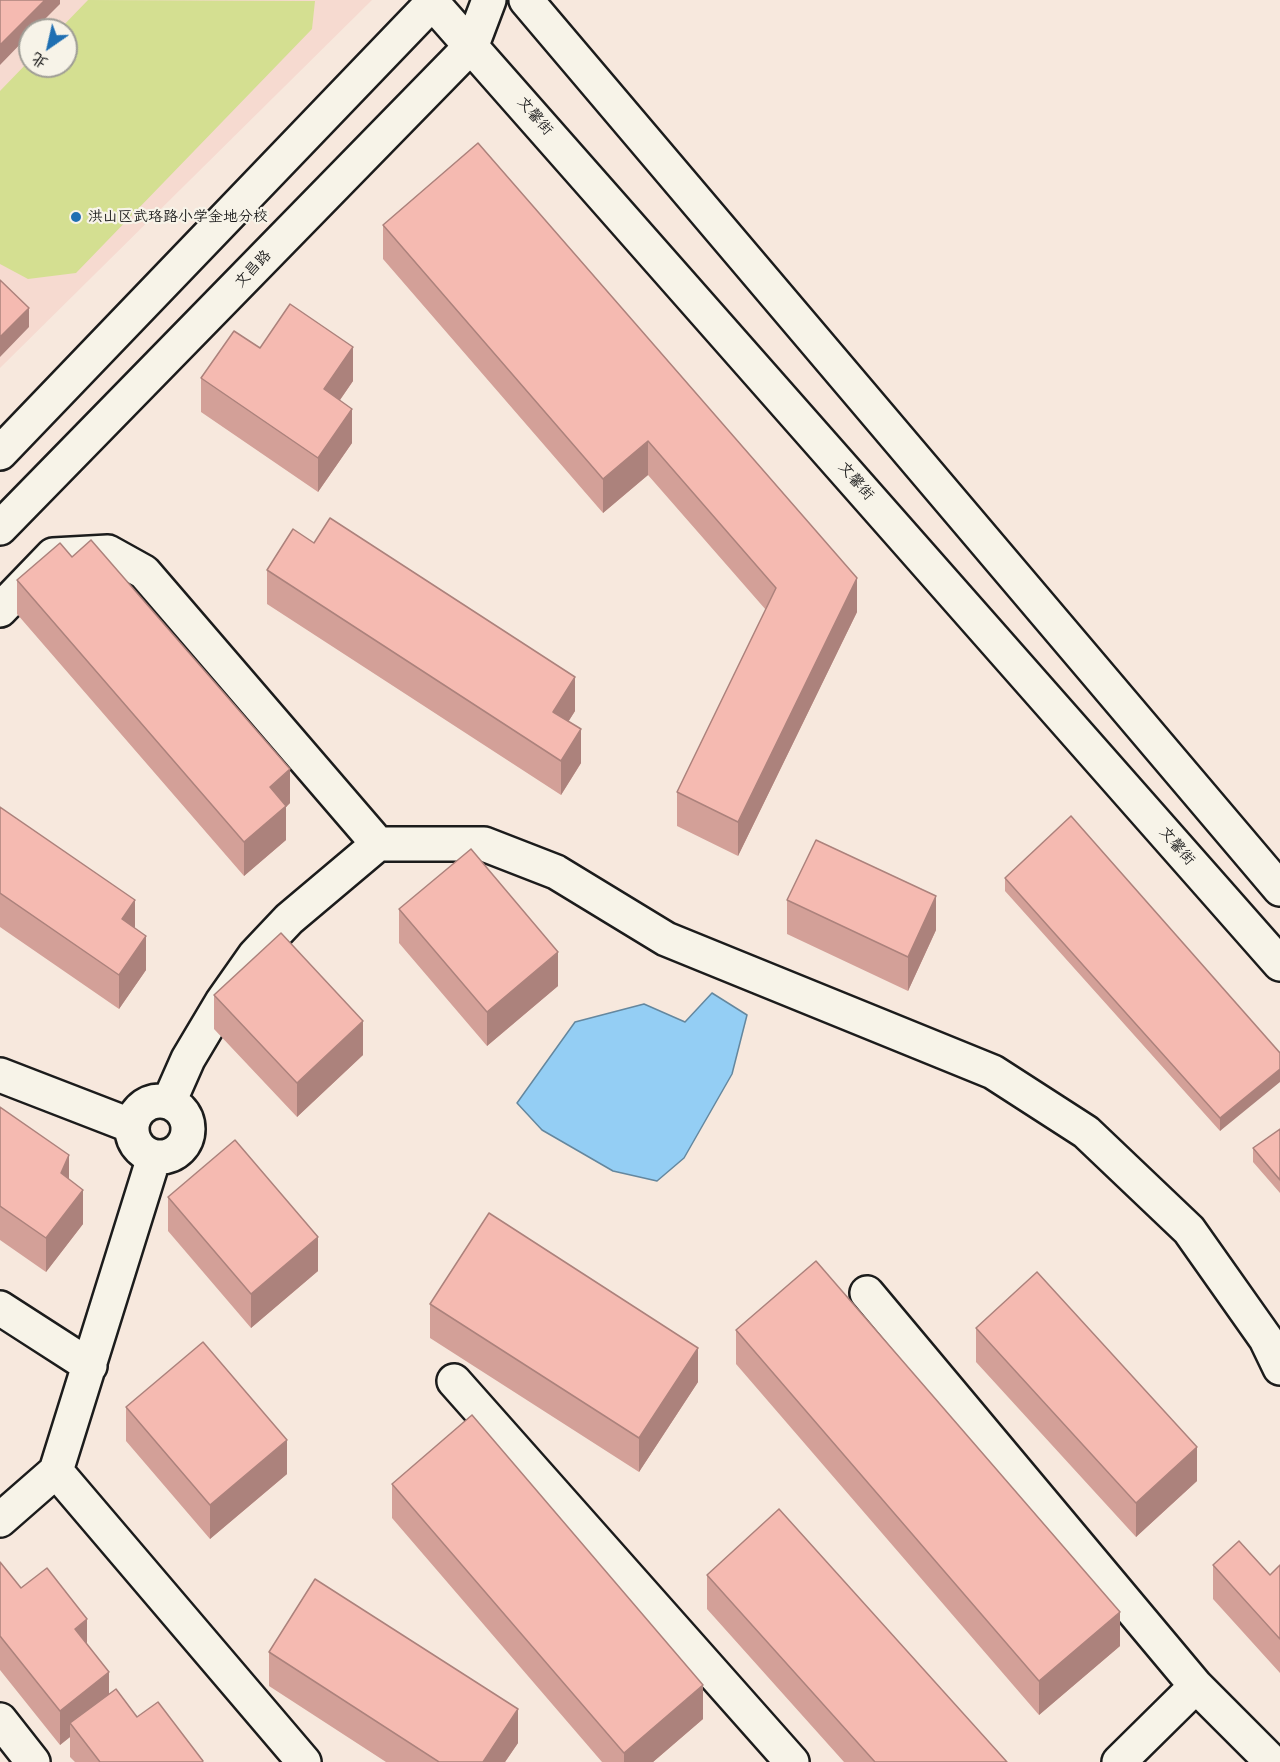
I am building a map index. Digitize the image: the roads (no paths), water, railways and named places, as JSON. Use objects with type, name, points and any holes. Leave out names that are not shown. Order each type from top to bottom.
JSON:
[{"type":"street","name":"文昌路","points":[[0,528],[472,45],[489,0]]},
{"type":"street","points":[[526,0],[1280,889]]},
{"type":"street","name":"文馨街","points":[[432,1],[1280,964]]},
{"type":"street","points":[[0,453],[432,1]]},
{"type":"street","points":[[0,610],[53,555],[108,552],[144,572],[378,844]]},
{"type":"street","points":[[170,1102],[188,1059],[222,1002],[255,955],[289,919],[378,844],[484,844],[556,872],[666,939],[993,1072],[1086,1132],[1189,1230],[1266,1340],[1280,1368]]},
{"type":"street","points":[[0,1076],[132,1126]]},
{"type":"street","points":[[160,1100],[170,1102],[184,1114],[189,1132],[180,1149],[163,1157],[154,1157],[138,1147],[133,1139],[132,1126],[136,1112],[143,1106],[160,1100]]},
{"type":"street","points":[[0,1520],[56,1471],[154,1157]]},
{"type":"street","points":[[867,1293],[1196,1686],[1272,1762]]},
{"type":"street","points":[[0,1308],[90,1366]]},
{"type":"street","points":[[454,1381],[792,1762]]},
{"type":"street","points":[[56,1471],[304,1762]]},
{"type":"street","points":[[1119,1762],[1196,1686]]},
{"type":"street","points":[[0,1720],[33,1762]]},
{"type":"water","points":[[712,993],[747,1015],[732,1074],[684,1158],[657,1181],[613,1171],[542,1130],[517,1103],[575,1022],[644,1004],[685,1022]]},
{"type":"place","name":"洪山区武珞路小学金地分校","points":[[76,217]]}]
